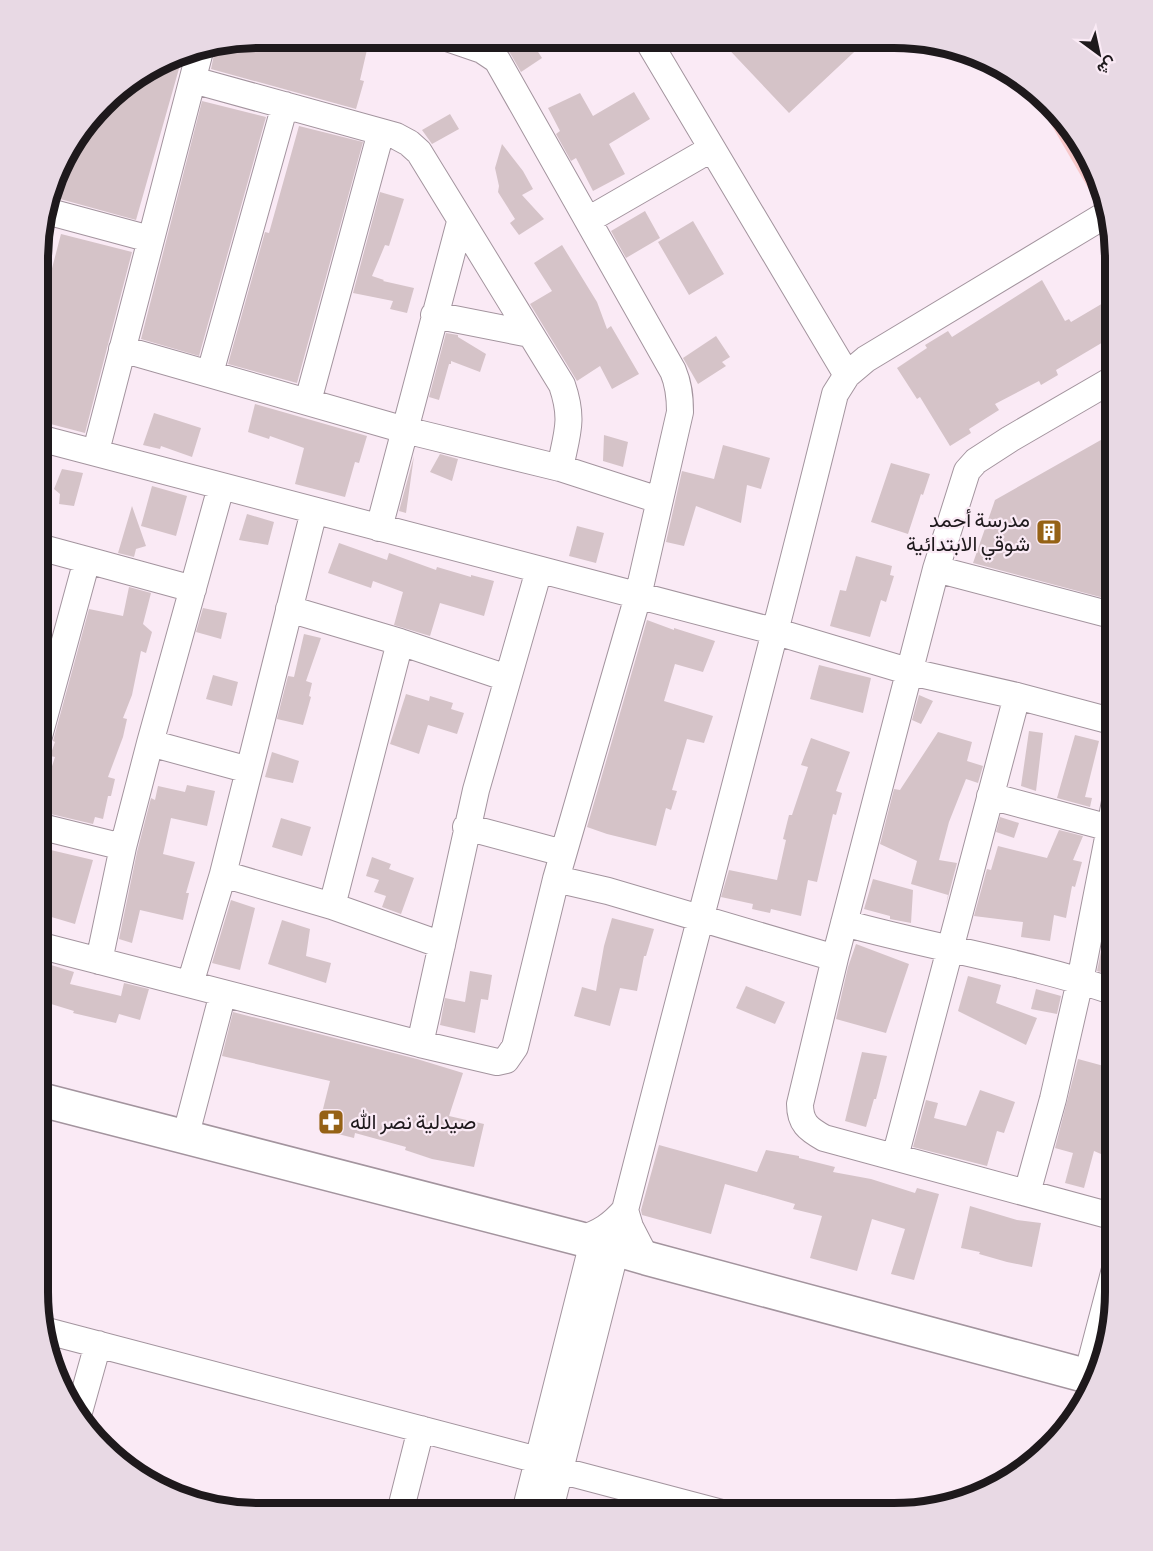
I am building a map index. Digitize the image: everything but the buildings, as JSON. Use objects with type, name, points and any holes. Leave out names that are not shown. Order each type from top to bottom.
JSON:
[{"type":"main road","points":[[48,1103],[609,1247],[1087,1376]]},
{"type":"street","points":[[48,948],[497,1062],[506,1060],[515,1047],[563,853],[638,596],[680,412],[678,385],[673,371],[498,60],[476,48]]},
{"type":"street","points":[[652,48],[847,375]]},
{"type":"street","points":[[96,451],[199,57]]},
{"type":"street","points":[[193,80],[396,136],[409,143],[418,152],[562,386],[570,420],[560,468]]},
{"type":"street","points":[[210,373],[285,105]]},
{"type":"street","points":[[308,401],[381,132]]},
{"type":"street","points":[[588,220],[711,148]]},
{"type":"street","points":[[53,213],[150,239]]},
{"type":"street","points":[[609,1247],[598,1233],[613,1224],[625,1210],[699,919],[777,632],[836,394],[847,375],[866,359],[1101,218]]},
{"type":"street","points":[[379,528],[460,222]]},
{"type":"street","points":[[434,315],[530,334]]},
{"type":"street","points":[[122,350],[210,373],[405,430],[560,468],[659,500]]},
{"type":"street","points":[[1105,384],[1010,439],[976,461],[967,471],[936,569],[835,958],[800,1104],[802,1122],[824,1138],[1105,1214]]},
{"type":"street","points":[[48,440],[777,632],[911,672],[1017,696],[1105,719]]},
{"type":"street","points":[[99,961],[123,847],[221,487]]},
{"type":"street","points":[[190,984],[223,874],[314,511]]},
{"type":"street","points":[[48,549],[193,589]]},
{"type":"street","points":[[48,703],[87,560]]},
{"type":"street","points":[[936,569],[1105,613]]},
{"type":"street","points":[[420,1044],[466,827],[539,570]]},
{"type":"street","points":[[289,609],[400,642],[507,678]]},
{"type":"street","points":[[332,906],[400,642]]},
{"type":"street","points":[[895,1157],[1017,696]]},
{"type":"street","points":[[150,743],[249,770]]},
{"type":"street","points":[[990,796],[1105,827]]},
{"type":"street","points":[[466,827],[563,853]]},
{"type":"street","points":[[48,828],[123,847]]},
{"type":"street","points":[[1027,1193],[1053,1099],[1080,981],[1105,854]]},
{"type":"street","points":[[223,874],[332,906],[442,945]]},
{"type":"street","points":[[556,879],[608,891],[835,958]]},
{"type":"street","points":[[844,923],[1105,989]]},
{"type":"street","points":[[185,1138],[223,993]]},
{"type":"street","points":[[609,1247],[637,1243],[625,1210]]},
{"type":"street","points":[[530,1503],[549,1465],[609,1247]]},
{"type":"street","points":[[1092,1365],[1103,1319]]},
{"type":"street","points":[[52,1332],[421,1429],[686,1503]]},
{"type":"street","points":[[82,1406],[98,1344]]},
{"type":"street","points":[[402,1503],[421,1429]]},
{"type":"street","points":[[549,1465],[549,1503]]},
{"type":"shaded area","points":[[1042,109],[1053,120],[1077,154],[1098,205]]},
{"type":"place","name":"مدرسة أحمد شوقي الابتدائية","points":[[1049,532]]},
{"type":"place","name":"صيدلية نصر الله","points":[[331,1122]]}]
